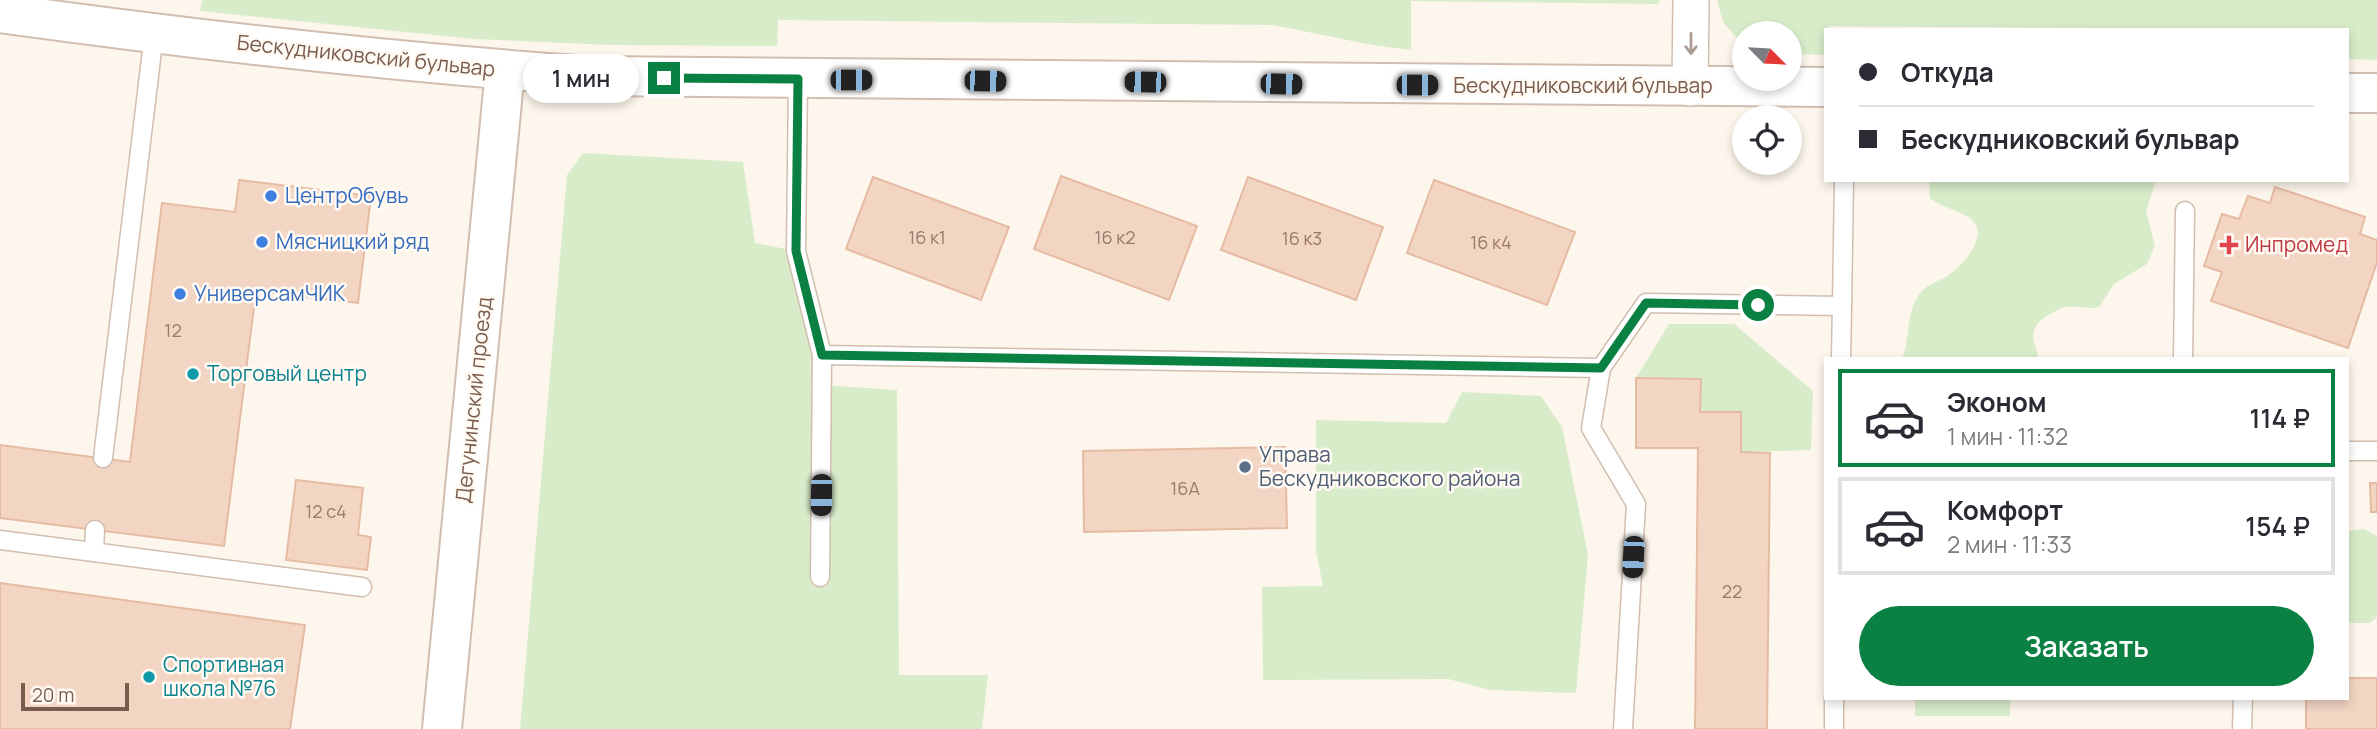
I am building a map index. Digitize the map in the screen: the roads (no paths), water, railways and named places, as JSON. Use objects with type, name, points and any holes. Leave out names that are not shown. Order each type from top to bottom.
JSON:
[{"type":"street","points":[[1690,88],[1691,0]]},
{"type":"street","name":"Бескудниковский бульвар","points":[[0,13],[154,34],[505,70],[590,76],[1824,88]]},
{"type":"street","name":"Дегунинский проезд","points":[[442,729],[505,70]]},
{"type":"street","points":[[2349,93],[2377,93]]},
{"type":"lane","points":[[103,458],[154,34]]},
{"type":"lane","points":[[798,79],[796,251],[822,355],[820,577]]},
{"type":"lane","points":[[1841,357],[1844,182]]},
{"type":"lane","points":[[2183,357],[2185,211]]},
{"type":"lane","points":[[1623,729],[1636,504],[1591,428],[1601,368],[1646,303],[1842,306]]},
{"type":"lane","points":[[822,355],[1601,368]]},
{"type":"lane","points":[[2349,451],[2377,451]]},
{"type":"lane","points":[[93,552],[95,530]]},
{"type":"lane","points":[[0,540],[362,587]]},
{"type":"lane","points":[[1834,700],[1834,729]]},
{"type":"lane","points":[[2242,729],[2243,700]]},
{"type":"place","name":"ЦентрОбувь","points":[[271,196]]},
{"type":"place","name":"Мясницкий ряд","points":[[262,242]]},
{"type":"place","name":"Инпромед","points":[[2229,245]]},
{"type":"place","name":"УниверсамЧИК","points":[[180,294]]},
{"type":"place","name":"Торговый центр","points":[[193,374]]},
{"type":"place","name":"Управа Бескудниковского района","points":[[1245,467]]},
{"type":"place","name":"Спортивная школа №76","points":[[149,677]]}]
